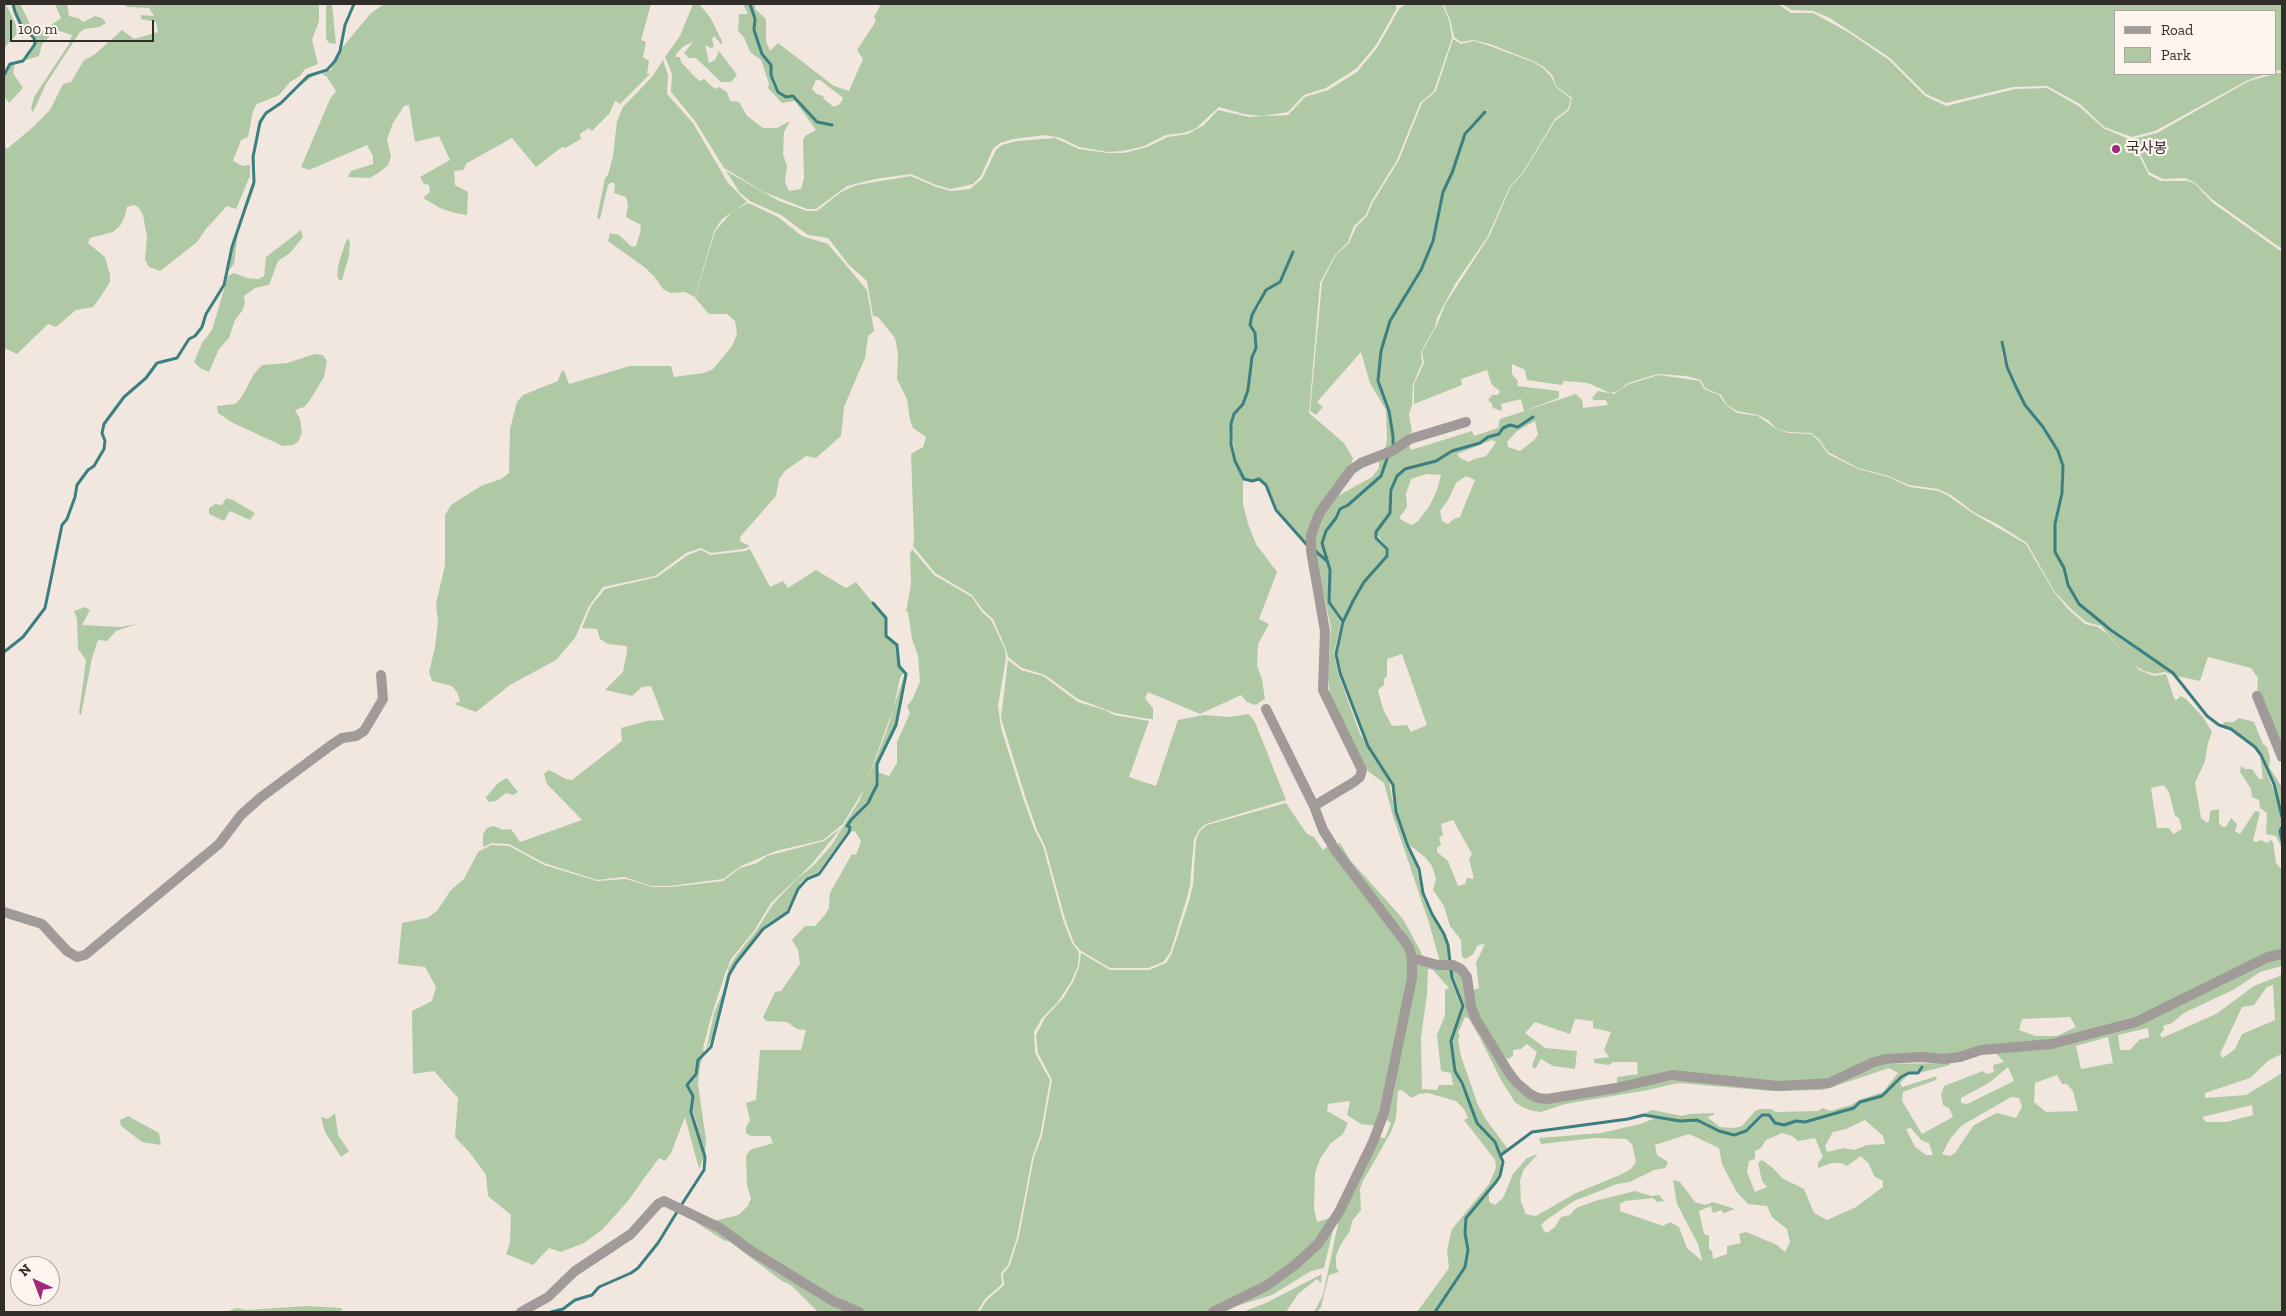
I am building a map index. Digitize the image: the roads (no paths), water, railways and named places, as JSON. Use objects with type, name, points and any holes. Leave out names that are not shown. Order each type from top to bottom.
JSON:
[{"type":"street","points":[[1314,806],[1354,782],[1360,777],[1362,770],[1323,690],[1325,631],[1311,551],[1311,536],[1314,524],[1320,512],[1351,470],[1362,463],[1392,451],[1410,439],[1466,422]]},
{"type":"street","points":[[4,912],[42,924],[67,951],[77,957],[85,955],[219,844],[241,815],[260,798],[342,738],[356,736],[364,732],[383,699],[381,675]]},
{"type":"street","points":[[2257,696],[2282,757]]},
{"type":"street","points":[[1213,1312],[1266,1286],[1295,1266],[1318,1244],[1339,1212],[1373,1142],[1384,1113],[1412,978],[1412,958],[1409,947],[1336,851],[1323,830],[1314,806],[1266,709]]},
{"type":"street","points":[[1412,958],[1438,966],[1453,965],[1461,969],[1467,977],[1476,1019],[1509,1072],[1517,1083],[1530,1094],[1538,1098],[1547,1099],[1616,1088],[1672,1075],[1778,1086],[1815,1084],[1830,1082],[1867,1064],[1886,1059],[1921,1057],[1944,1059],[1960,1057],[1981,1050],[2051,1044],[2136,1022],[2268,957],[2282,954]]},
{"type":"street","points":[[521,1312],[548,1297],[575,1271],[631,1234],[658,1204],[664,1201],[720,1228],[750,1250],[832,1301],[859,1312]]},
{"type":"waterway","points":[[4,75],[10,64],[23,61],[35,44],[34,38],[21,25],[13,4]]},
{"type":"waterway","points":[[4,652],[23,637],[45,608],[62,525],[67,519],[77,485],[88,470],[94,466],[104,449],[105,441],[102,433],[104,424],[124,397],[146,378],[157,363],[177,358],[189,339],[195,336],[202,327],[206,314],[224,285],[232,247],[254,182],[253,157],[260,122],[266,113],[281,103],[308,76],[327,70],[335,61],[340,51],[345,25],[354,4]]},
{"type":"waterway","points":[[750,4],[755,19],[754,30],[762,54],[771,65],[771,75],[778,92],[786,97],[793,96],[817,122],[832,125]]},
{"type":"waterway","points":[[1393,446],[1389,411],[1378,381],[1381,351],[1390,321],[1421,270],[1433,241],[1443,192],[1452,173],[1465,134],[1485,112]]},
{"type":"waterway","points":[[1293,252],[1280,282],[1266,290],[1252,315],[1250,325],[1255,333],[1256,348],[1252,357],[1248,390],[1243,404],[1234,414],[1231,424],[1231,444],[1235,461],[1244,479],[1252,481],[1259,479],[1266,485],[1276,510],[1307,545]]},
{"type":"waterway","points":[[2002,342],[2007,367],[2016,387],[2025,405],[2043,427],[2058,451],[2063,466],[2062,493],[2055,524],[2055,552],[2064,568],[2068,585],[2079,604],[2111,630],[2173,673],[2207,716],[2219,725],[2231,729],[2255,747],[2261,755],[2274,784],[2282,817]]},
{"type":"waterway","points":[[1435,1312],[1465,1267],[1468,1250],[1465,1233],[1466,1218],[1500,1176],[1503,1162],[1495,1142],[1477,1123],[1462,1083],[1455,1071],[1451,1041],[1463,1006],[1452,978],[1448,945],[1423,893],[1419,869],[1407,844],[1396,812],[1393,785],[1368,746],[1340,673],[1336,654],[1343,622],[1353,601],[1364,582],[1387,556],[1387,549],[1376,538],[1376,532],[1390,513],[1391,490],[1397,476],[1405,469],[1436,461],[1452,451],[1480,443],[1488,437],[1499,434],[1503,428],[1510,425],[1518,427],[1533,417]]},
{"type":"waterway","points":[[1343,622],[1329,602],[1330,570],[1322,543],[1326,531],[1340,509],[1348,505],[1381,476],[1388,456]]},
{"type":"waterway","points":[[1314,550],[1327,561]]},
{"type":"waterway","points":[[682,1204],[704,1170],[705,1157],[691,1112],[693,1096],[687,1085],[696,1074],[698,1060],[711,1047],[729,975],[736,963],[763,929],[788,912],[798,889],[807,879],[819,874],[849,832],[850,827],[847,826],[868,803],[877,785],[877,764],[896,725],[906,674],[899,666],[897,645],[886,636],[886,618],[873,603]]},
{"type":"waterway","points":[[2282,827],[2280,831],[2282,841]]},
{"type":"waterway","points":[[1501,1155],[1532,1132],[1628,1119],[1644,1115],[1680,1121],[1697,1120],[1719,1131],[1734,1135],[1746,1131],[1762,1115],[1769,1115],[1775,1123],[1784,1125],[1796,1121],[1805,1122],[1854,1108],[1860,1102],[1882,1096],[1901,1077],[1909,1073],[1918,1073],[1922,1067]]},
{"type":"waterway","points":[[551,1312],[563,1309],[575,1300],[592,1295],[599,1287],[638,1268],[658,1243],[677,1212]]},
{"type":"place","name":"국사봉","points":[[2116,149]]}]
